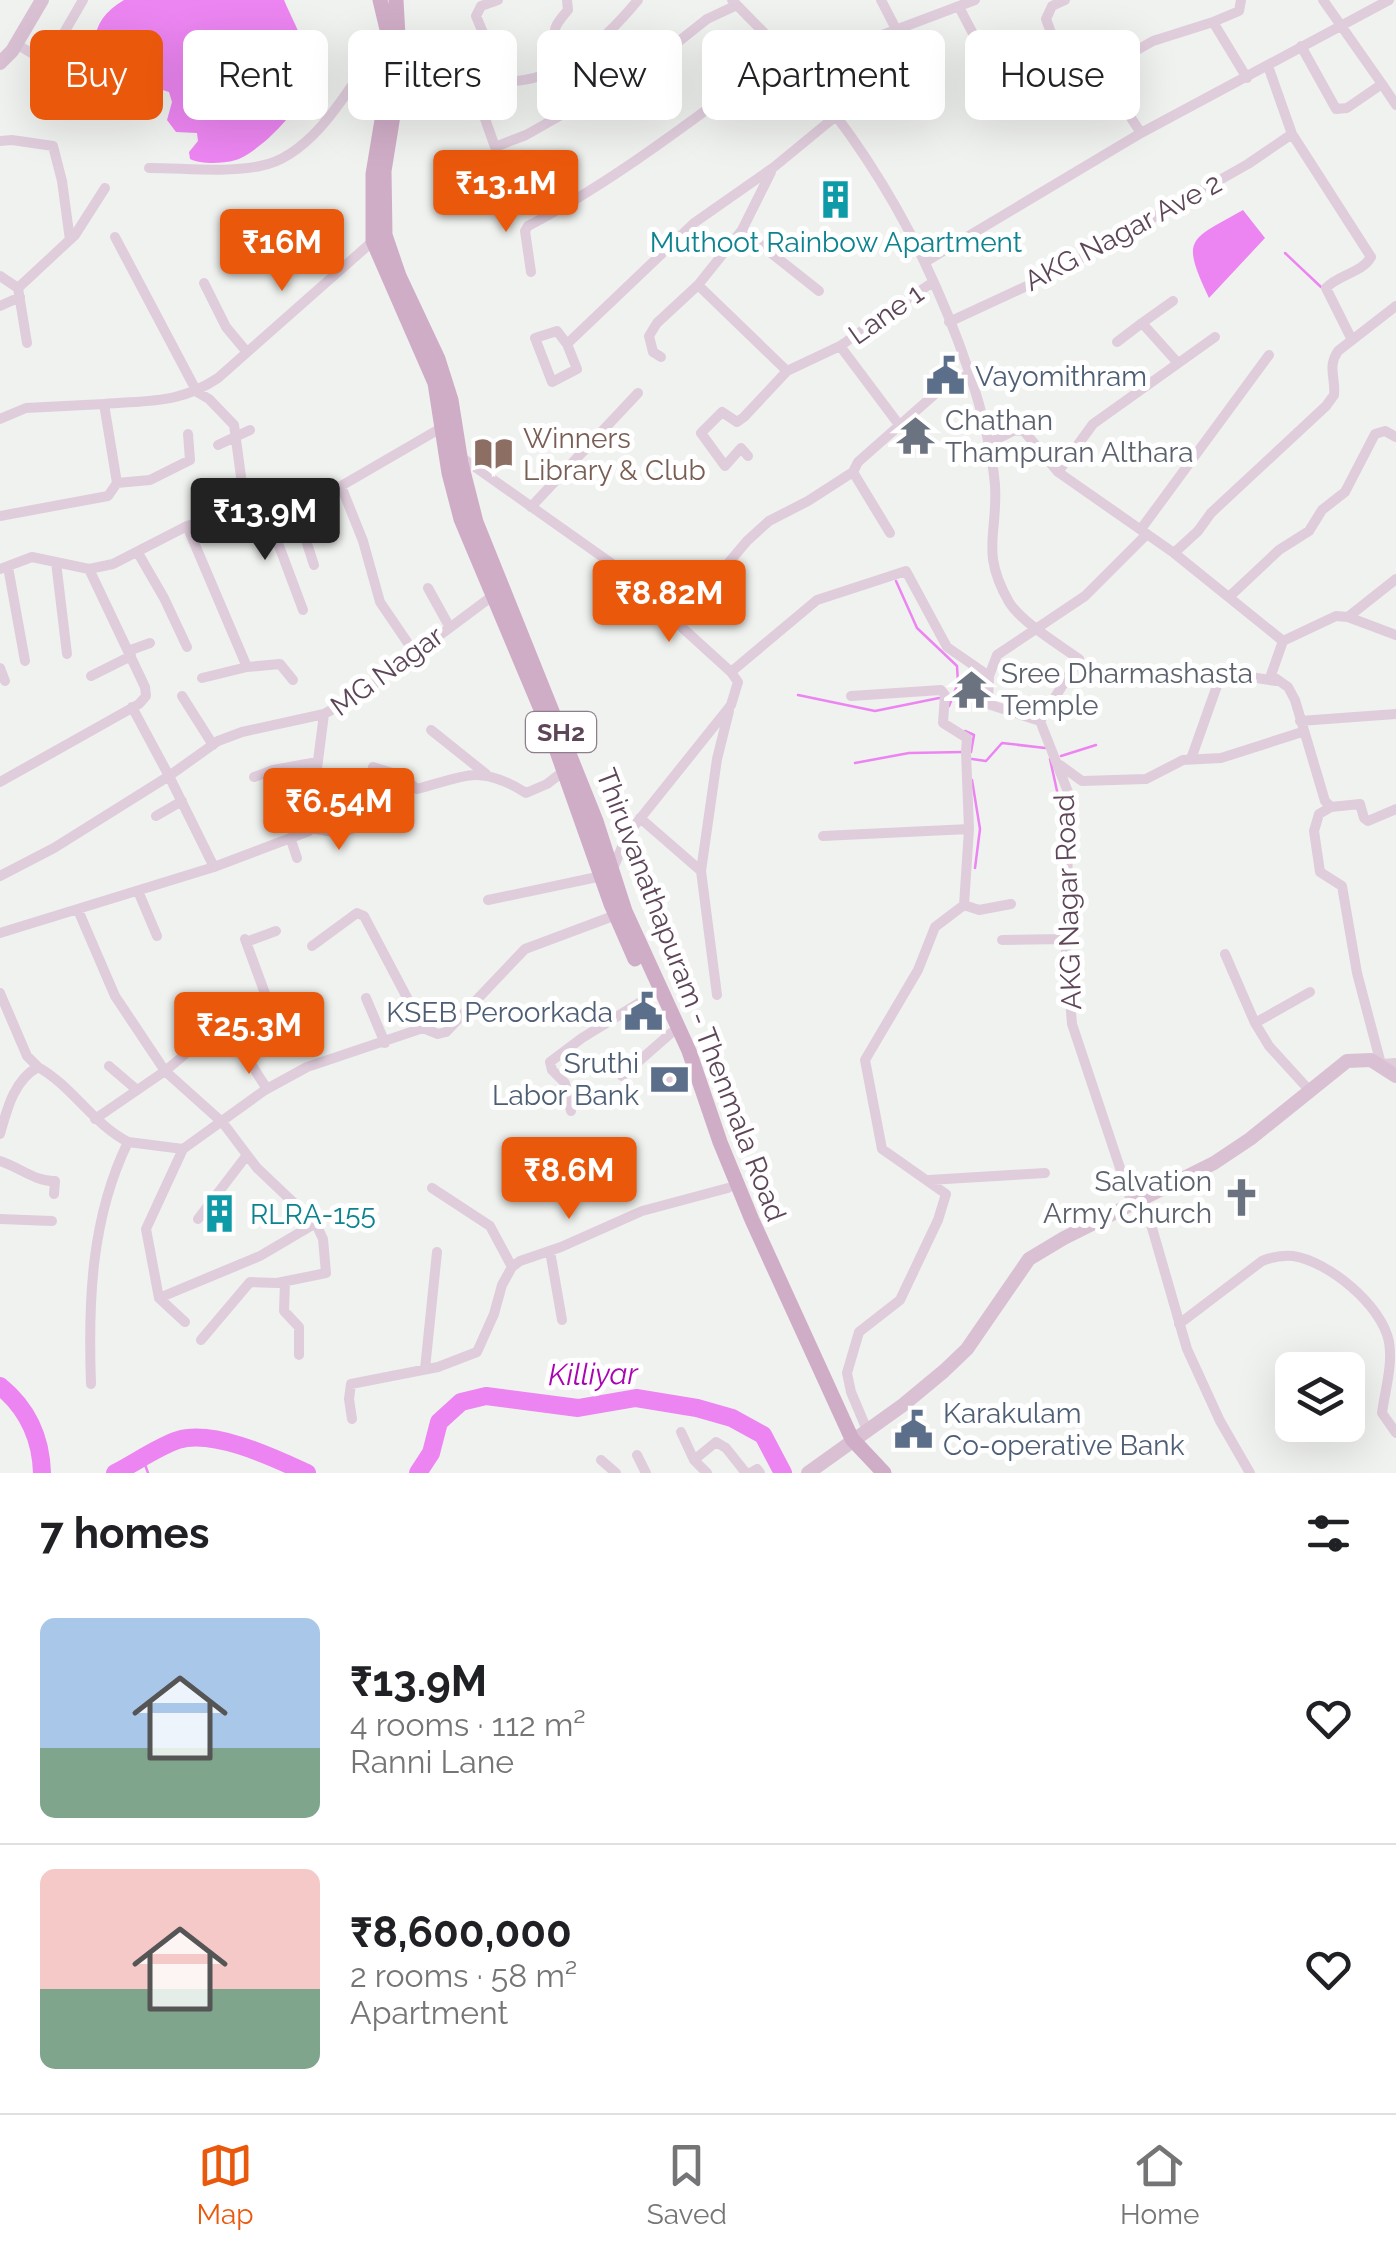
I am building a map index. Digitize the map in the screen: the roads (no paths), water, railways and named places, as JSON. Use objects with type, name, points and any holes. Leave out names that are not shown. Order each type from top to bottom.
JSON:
[{"type":"main road","name":"Thiruvanathapuram - Thenmala Road","points":[[380,0],[393,30]]},
{"type":"main road","name":"Thiruvanathapuram - Thenmala Road","points":[[394,30],[396,0]]},
{"type":"main road","name":"Thiruvanathapuram - Thenmala Road","points":[[388,120],[379,238],[438,359],[460,519],[548,698],[620,913],[687,1071],[728,1188],[747,1222]]},
{"type":"main road","name":"Thiruvanathapuram - Thenmala Road","points":[[449,425],[496,594],[607,874]]},
{"type":"main road","name":"Thiruvanathapuram - Thenmala Road","points":[[620,913],[689,1052],[747,1222],[770,1276],[846,1434],[884,1473]]},
{"type":"street","points":[[0,63],[42,0]]},
{"type":"street","points":[[16,44],[47,62],[83,0]]},
{"type":"street","points":[[482,30],[476,16],[481,6],[498,0]]},
{"type":"street","points":[[553,30],[568,10],[567,0]]},
{"type":"street","points":[[610,30],[638,0]]},
{"type":"street","points":[[880,0],[896,29],[975,0]]},
{"type":"street","points":[[1050,30],[1046,20],[1052,6],[1065,0]]},
{"type":"street","points":[[1140,48],[1239,11],[1241,0]]},
{"type":"street","points":[[1323,0],[1396,105]]},
{"type":"street","points":[[925,262],[1141,133],[1302,46],[1389,0],[1396,11]]},
{"type":"street","points":[[486,120],[495,147],[526,135],[664,53],[735,3],[761,30]]},
{"type":"street","points":[[958,7],[971,30]]},
{"type":"street","points":[[1213,22],[1247,78]]},
{"type":"street","points":[[1302,46],[1336,108],[1343,110],[1382,84]]},
{"type":"street","points":[[1268,66],[1292,134],[1371,257],[1366,265],[1326,288],[1351,338]]},
{"type":"street","points":[[149,168],[238,169],[280,160],[324,123],[348,92]]},
{"type":"street","points":[[531,272],[532,258],[525,231],[531,225],[614,174],[702,112]]},
{"type":"street","points":[[568,344],[694,223],[774,167],[831,120]]},
{"type":"street","points":[[839,120],[893,201],[925,262],[970,374],[995,486],[990,554],[994,569],[1011,606],[1038,629],[1079,659],[1040,721],[988,704],[988,676],[997,655],[1003,649],[1038,629],[1085,596],[1144,531],[1269,356]]},
{"type":"street","points":[[1132,120],[1141,133]]},
{"type":"street","name":"AKG Nagar Ave 2","points":[[949,322],[1056,272],[1248,164],[1292,134]]},
{"type":"street","points":[[0,141],[53,146],[70,240]]},
{"type":"street","points":[[660,357],[653,352],[649,336],[698,285],[742,230],[774,167]]},
{"type":"street","points":[[0,306],[19,293],[70,240],[105,188]]},
{"type":"street","points":[[742,230],[818,291]]},
{"type":"street","points":[[115,237],[198,392],[234,425],[242,484],[258,504],[304,610]]},
{"type":"street","points":[[0,419],[26,408],[183,398],[198,392],[379,238]]},
{"type":"street","points":[[0,276],[19,293],[27,342]]},
{"type":"street","name":"Lane 1","points":[[787,371],[840,346],[933,282]]},
{"type":"street","points":[[204,283],[226,327],[246,351]]},
{"type":"street","points":[[698,285],[787,371],[738,422],[722,412],[701,433],[725,466],[742,448],[748,456]]},
{"type":"street","points":[[1117,342],[1173,301]]},
{"type":"street","points":[[1174,553],[1198,532],[1211,513],[1326,406],[1334,395],[1332,360],[1351,338],[1396,306]]},
{"type":"street","points":[[1142,323],[1178,362]]},
{"type":"street","points":[[556,331],[568,344],[577,369],[552,382],[535,338],[556,331]]},
{"type":"street","points":[[1058,472],[1093,424],[1215,337]]},
{"type":"street","points":[[840,346],[900,426]]},
{"type":"street","points":[[676,626],[769,521],[853,472],[858,462],[936,394],[970,374]]},
{"type":"street","points":[[531,508],[638,394]]},
{"type":"street","points":[[104,404],[118,483]]},
{"type":"street","points":[[25,661],[4,568],[32,557],[89,568],[113,564],[187,526],[258,504],[341,486],[449,425]]},
{"type":"street","points":[[218,445],[250,430]]},
{"type":"street","points":[[987,444],[1023,430],[1058,472],[1174,553],[1283,641]]},
{"type":"street","points":[[1230,597],[1279,550],[1310,531],[1322,510],[1344,492],[1375,434],[1386,431],[1396,437]]},
{"type":"street","points":[[0,516],[108,496],[118,483],[150,480],[190,460],[188,434]]},
{"type":"street","points":[[460,456],[611,563],[738,682],[717,759],[701,870],[716,995]]},
{"type":"street","points":[[853,472],[890,533]]},
{"type":"street","points":[[341,486],[380,602],[414,652]]},
{"type":"street","points":[[292,497],[314,564]]},
{"type":"street","points":[[187,526],[247,667]]},
{"type":"street","points":[[138,553],[187,647]]},
{"type":"street","points":[[56,562],[67,654]]},
{"type":"street","points":[[0,782],[142,702],[146,691],[89,568]]},
{"type":"street","points":[[731,672],[817,600],[906,571],[946,648],[988,676]]},
{"type":"street","points":[[1348,617],[1396,580]]},
{"type":"street","points":[[428,588],[449,626]]},
{"type":"street","name":"MG Nagar","points":[[311,827],[324,714],[361,694],[496,594]]},
{"type":"street","points":[[1276,681],[1270,671],[1283,641],[1336,616],[1396,635]]},
{"type":"street","points":[[92,676],[150,643]]},
{"type":"street","points":[[202,678],[280,664],[293,680]]},
{"type":"street","points":[[0,668],[5,681]]},
{"type":"street","points":[[1191,759],[1219,680],[1232,674],[1276,681],[1291,691],[1331,807]]},
{"type":"street","points":[[850,696],[941,690],[945,695],[943,723],[967,738],[968,745],[969,829],[964,905]]},
{"type":"street","points":[[182,696],[213,744]]},
{"type":"street","points":[[488,900],[607,874],[627,835],[731,705]]},
{"type":"street","points":[[132,707],[214,867]]},
{"type":"street","points":[[0,876],[54,848],[213,744],[242,732],[324,714]]},
{"type":"street","points":[[1059,765],[1082,781],[1146,779],[1191,759],[1221,758],[1301,726],[1396,714]]},
{"type":"street","name":"AKG Nagar Road","points":[[1040,721],[1070,797],[1065,939],[1072,1024],[1179,1324],[1220,1421],[1250,1473]]},
{"type":"street","points":[[431,730],[486,774]]},
{"type":"street","points":[[254,777],[318,762]]},
{"type":"street","points":[[374,767],[399,775],[417,789],[486,774],[500,776],[526,793],[564,770]]},
{"type":"street","points":[[156,816],[182,801]]},
{"type":"street","points":[[1396,808],[1368,821],[1360,804],[1331,807],[1322,810],[1314,831],[1320,872],[1342,886],[1357,973],[1388,1064],[1396,1076]]},
{"type":"street","points":[[640,818],[701,870]]},
{"type":"street","points":[[0,934],[214,867],[291,840],[311,827],[339,833],[363,826]]},
{"type":"street","points":[[823,836],[969,829]]},
{"type":"street","points":[[291,840],[296,858]]},
{"type":"street","points":[[138,891],[157,936]]},
{"type":"street","points":[[964,905],[979,910],[1011,904]]},
{"type":"street","points":[[867,1430],[847,1373],[859,1332],[900,1300],[938,1220],[946,1194],[882,1149],[865,1060],[918,970],[935,926],[964,905]]},
{"type":"street","points":[[78,910],[114,996],[165,1071],[223,1123],[247,1155],[316,1224],[323,1239],[326,1273],[285,1282],[250,1282],[201,1340]]},
{"type":"street","points":[[312,946],[357,913],[364,916],[423,1028],[438,1034],[452,1028],[497,974],[525,948],[620,913]]},
{"type":"street","points":[[95,1119],[208,1036],[267,1003],[245,941],[276,931]]},
{"type":"street","points":[[1002,940],[1065,939]]},
{"type":"street","points":[[1225,954],[1255,1023],[1310,1091]]},
{"type":"street","points":[[1255,1023],[1310,992]]},
{"type":"street","points":[[570,1111],[565,1083],[552,1070],[550,1062],[652,994]]},
{"type":"street","points":[[366,998],[384,1042]]},
{"type":"street","points":[[1,999],[26,1056],[55,1077],[95,1119],[128,1142],[183,1149]]},
{"type":"street","points":[[233,1023],[250,1064],[267,1089]]},
{"type":"street","points":[[185,1322],[159,1298],[146,1228],[183,1149],[267,1089],[321,1060],[423,1028]]},
{"type":"street","points":[[622,1076],[670,1033]]},
{"type":"street","points":[[808,1473],[846,1434],[867,1430],[914,1397],[966,1349],[1029,1260],[1214,1163],[1347,1062],[1359,1058],[1388,1064]]},
{"type":"street","points":[[109,1066],[137,1090]]},
{"type":"street","points":[[1,1128],[17,1087],[24,1076],[38,1067]]},
{"type":"street","points":[[658,1090],[687,1071]]},
{"type":"street","points":[[91,1384],[89,1319],[97,1237],[114,1172],[128,1142]]},
{"type":"street","points":[[198,1219],[247,1155]]},
{"type":"street","points":[[0,1162],[18,1166],[43,1182],[55,1181],[54,1194]]},
{"type":"street","points":[[928,1180],[1046,1173]]},
{"type":"street","points":[[432,1188],[490,1226],[512,1268]]},
{"type":"street","points":[[352,1419],[351,1384],[425,1369],[477,1352],[502,1285],[520,1261],[642,1211],[728,1188]]},
{"type":"street","points":[[0,1219],[52,1221]]},
{"type":"street","points":[[159,1298],[260,1256],[316,1224]]},
{"type":"street","points":[[550,1251],[562,1320]]},
{"type":"street","points":[[425,1369],[437,1252]]},
{"type":"street","points":[[1179,1324],[1262,1260],[1278,1256],[1307,1259],[1355,1289],[1383,1326],[1389,1344],[1389,1363],[1382,1413],[1396,1434]]},
{"type":"street","points":[[285,1282],[284,1311],[299,1326],[300,1354]]},
{"type":"street","points":[[681,1432],[694,1460],[707,1473]]},
{"type":"street","points":[[694,1460],[716,1442],[748,1473],[757,1469],[760,1473]]},
{"type":"street","points":[[638,1455],[646,1473]]},
{"type":"street","points":[[601,1460],[616,1473]]},
{"type":"waterway","points":[[1285,253],[1321,287]]},
{"type":"waterway","points":[[896,581],[917,628],[957,666],[958,683],[949,706]]},
{"type":"waterway","points":[[798,695],[875,711],[939,698]]},
{"type":"waterway","points":[[965,731],[974,735],[971,752]]},
{"type":"waterway","points":[[972,759],[986,761],[1002,743],[1045,748]]},
{"type":"waterway","points":[[1061,756],[1096,745]]},
{"type":"waterway","points":[[855,763],[909,753],[964,752]]},
{"type":"waterway","points":[[1050,759],[1059,800]]},
{"type":"waterway","points":[[972,780],[980,829],[975,868]]},
{"type":"waterway","name":"Killiyar","points":[[0,1386],[31,1425],[42,1473]]},
{"type":"waterway","name":"Killiyar","points":[[418,1473],[431,1453],[439,1422],[461,1402],[486,1396],[578,1408],[636,1398],[697,1408],[732,1418],[763,1435],[783,1473]]},
{"type":"waterway","name":"Killiyar","points":[[115,1473],[170,1443],[193,1438],[244,1447],[307,1473]]},
{"type":"waterway","points":[[143,1459],[148,1473]]},
{"type":"place","name":"Muthoot Rainbow Apartment","points":[[836,199]]},
{"type":"place","name":"Vayomithram","points":[[945,376]]},
{"type":"place","name":"Chathan Thampuran Althara","points":[[915,436]]},
{"type":"place","name":"Winners Library & Club","points":[[493,454]]},
{"type":"place","name":"Sree Dharmashasta Temple","points":[[971,689]]},
{"type":"place","name":"KSEB Peroorkada","points":[[643,1012]]},
{"type":"place","name":"Sruthi Labor Bank","points":[[669,1079]]},
{"type":"place","name":"Salvation Army Church","points":[[1242,1197]]},
{"type":"place","name":"RLRA-155","points":[[220,1214]]},
{"type":"place","name":"Karakulam Co-operative Bank","points":[[913,1429]]}]
